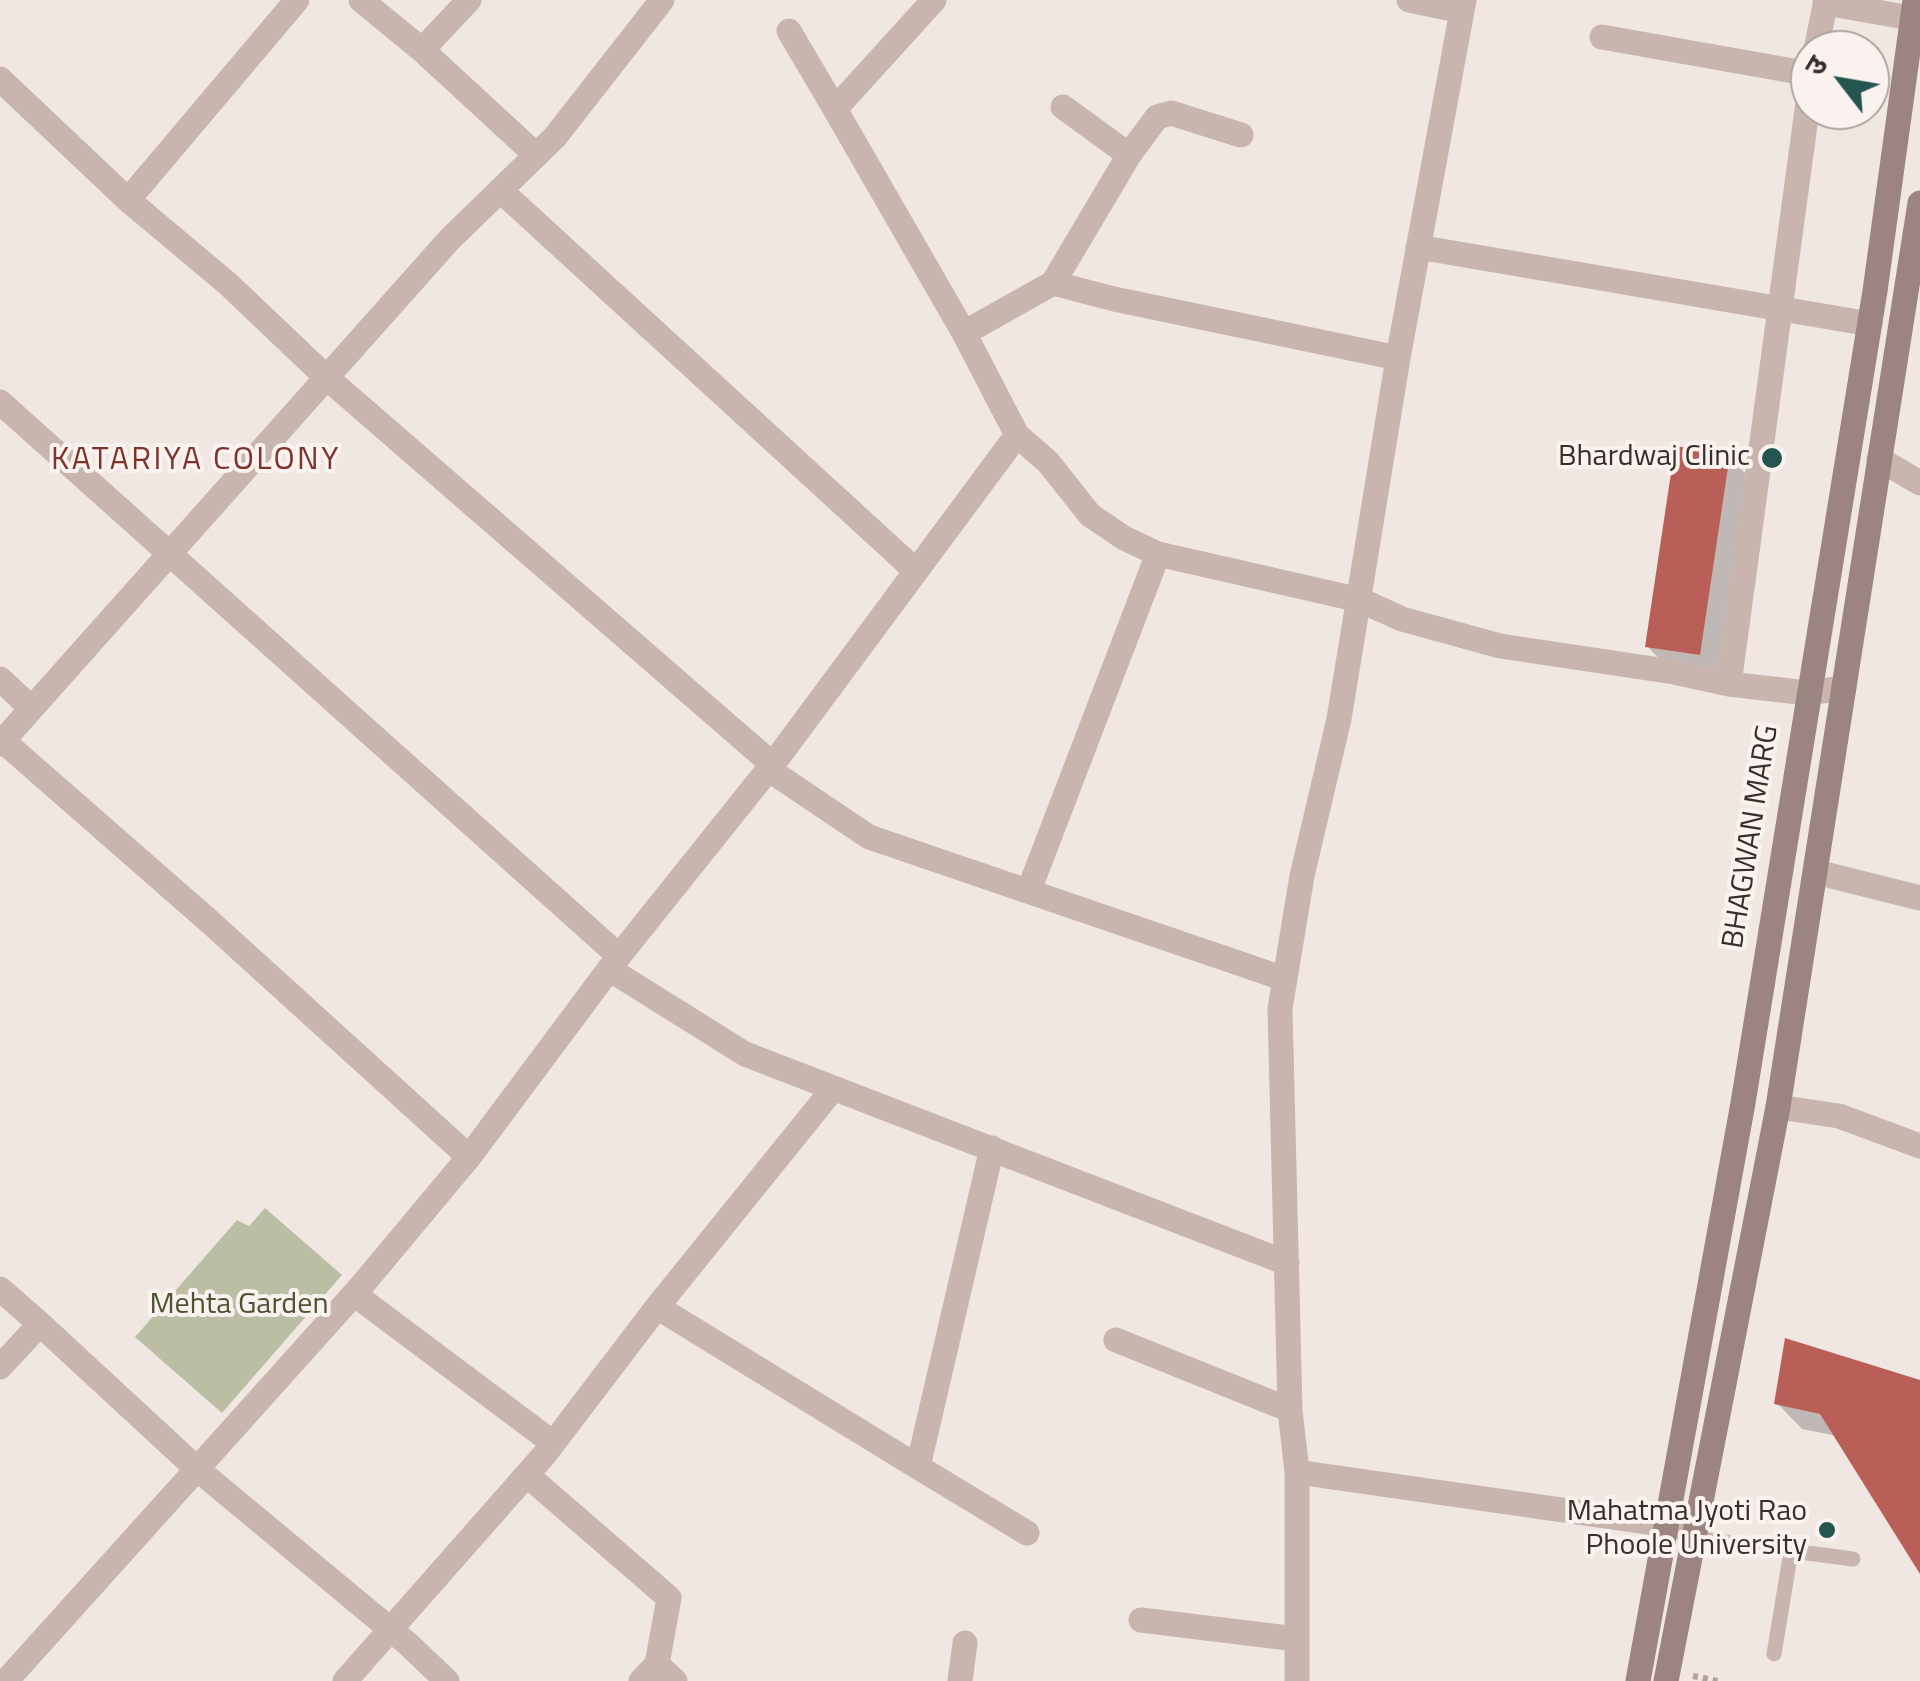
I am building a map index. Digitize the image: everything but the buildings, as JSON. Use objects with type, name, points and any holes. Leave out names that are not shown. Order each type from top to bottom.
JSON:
[{"type":"street","points":[[128,200],[297,0]]},
{"type":"street","points":[[361,0],[422,50],[536,155]]},
{"type":"street","points":[[422,50],[469,0]]},
{"type":"street","points":[[469,1158],[210,922],[1,742],[450,239],[555,137],[662,0]]},
{"type":"street","points":[[834,109],[934,0]]},
{"type":"street","points":[[1296,1681],[1297,1472],[1290,1410],[1280,1008],[1302,876],[1339,719],[1398,358],[1463,5],[1409,0]]},
{"type":"street","points":[[1820,30],[1825,2],[1913,9]]},
{"type":"street","name":"BHAGWAN MARG","points":[[1638,1681],[1743,1103],[1870,324],[1913,9]]},
{"type":"street","points":[[789,31],[964,333],[1016,435],[1048,462],[1090,514],[1124,538],[1158,554],[1360,600],[1402,619],[1500,646],[1729,684],[1808,692],[1844,688]]},
{"type":"street","points":[[1602,37],[1790,70]]},
{"type":"street","points":[[0,80],[326,377],[770,767],[869,837],[1285,979]]},
{"type":"street","points":[[1062,107],[1129,155]]},
{"type":"street","points":[[964,333],[1053,283],[1129,155],[1158,116],[1171,113],[1240,135]]},
{"type":"street","points":[[1729,684],[1804,130]]},
{"type":"street","points":[[500,190],[916,571]]},
{"type":"street","points":[[1666,1681],[1778,1106],[1880,459],[1914,285],[1920,203]]},
{"type":"street","points":[[1418,247],[1870,324]]},
{"type":"street","points":[[1053,283],[1398,358]]},
{"type":"street","points":[[0,402],[614,962],[744,1054],[1287,1263]]},
{"type":"street","points":[[6,1681],[354,1294],[469,1158],[614,962],[770,767],[1016,435]]},
{"type":"street","points":[[1880,459],[1920,483]]},
{"type":"street","points":[[1028,890],[1158,554]]},
{"type":"street","points":[[0,679],[31,708]]},
{"type":"street","points":[[1816,872],[1920,898]]},
{"type":"street","points":[[346,1681],[527,1475],[834,1090]]},
{"type":"street","points":[[1778,1106],[1839,1116],[1920,1146]]},
{"type":"street","points":[[918,1467],[992,1148]]},
{"type":"street","points":[[0,1289],[197,1469],[447,1681]]},
{"type":"street","points":[[354,1294],[553,1443]]},
{"type":"street","points":[[658,1307],[1027,1534]]},
{"type":"street","points":[[0,1367],[40,1324]]},
{"type":"street","points":[[1116,1340],[1290,1410]]},
{"type":"street","points":[[1297,1472],[1666,1525],[1694,1534]]},
{"type":"street","points":[[527,1475],[669,1598],[657,1675]]},
{"type":"street","points":[[1141,1620],[1296,1639]]},
{"type":"street","points":[[960,1681],[965,1643]]},
{"type":"lane","points":[[1694,1534],[1854,1559]]},
{"type":"lane","points":[[1774,1654],[1791,1551]]},
{"type":"green space","name":"Mehta Garden","points":[[265,1208],[342,1275],[222,1413],[135,1337],[237,1220],[249,1226]]},
{"type":"place","name":"Bhardwaj Clinic","points":[[1772,458]]},
{"type":"place","name":"Mahatma Jyoti Rao Phoole University","points":[[1827,1530]]},
{"type":"district","name":"KATARIYA COLONY","points":[[196,461]]}]
